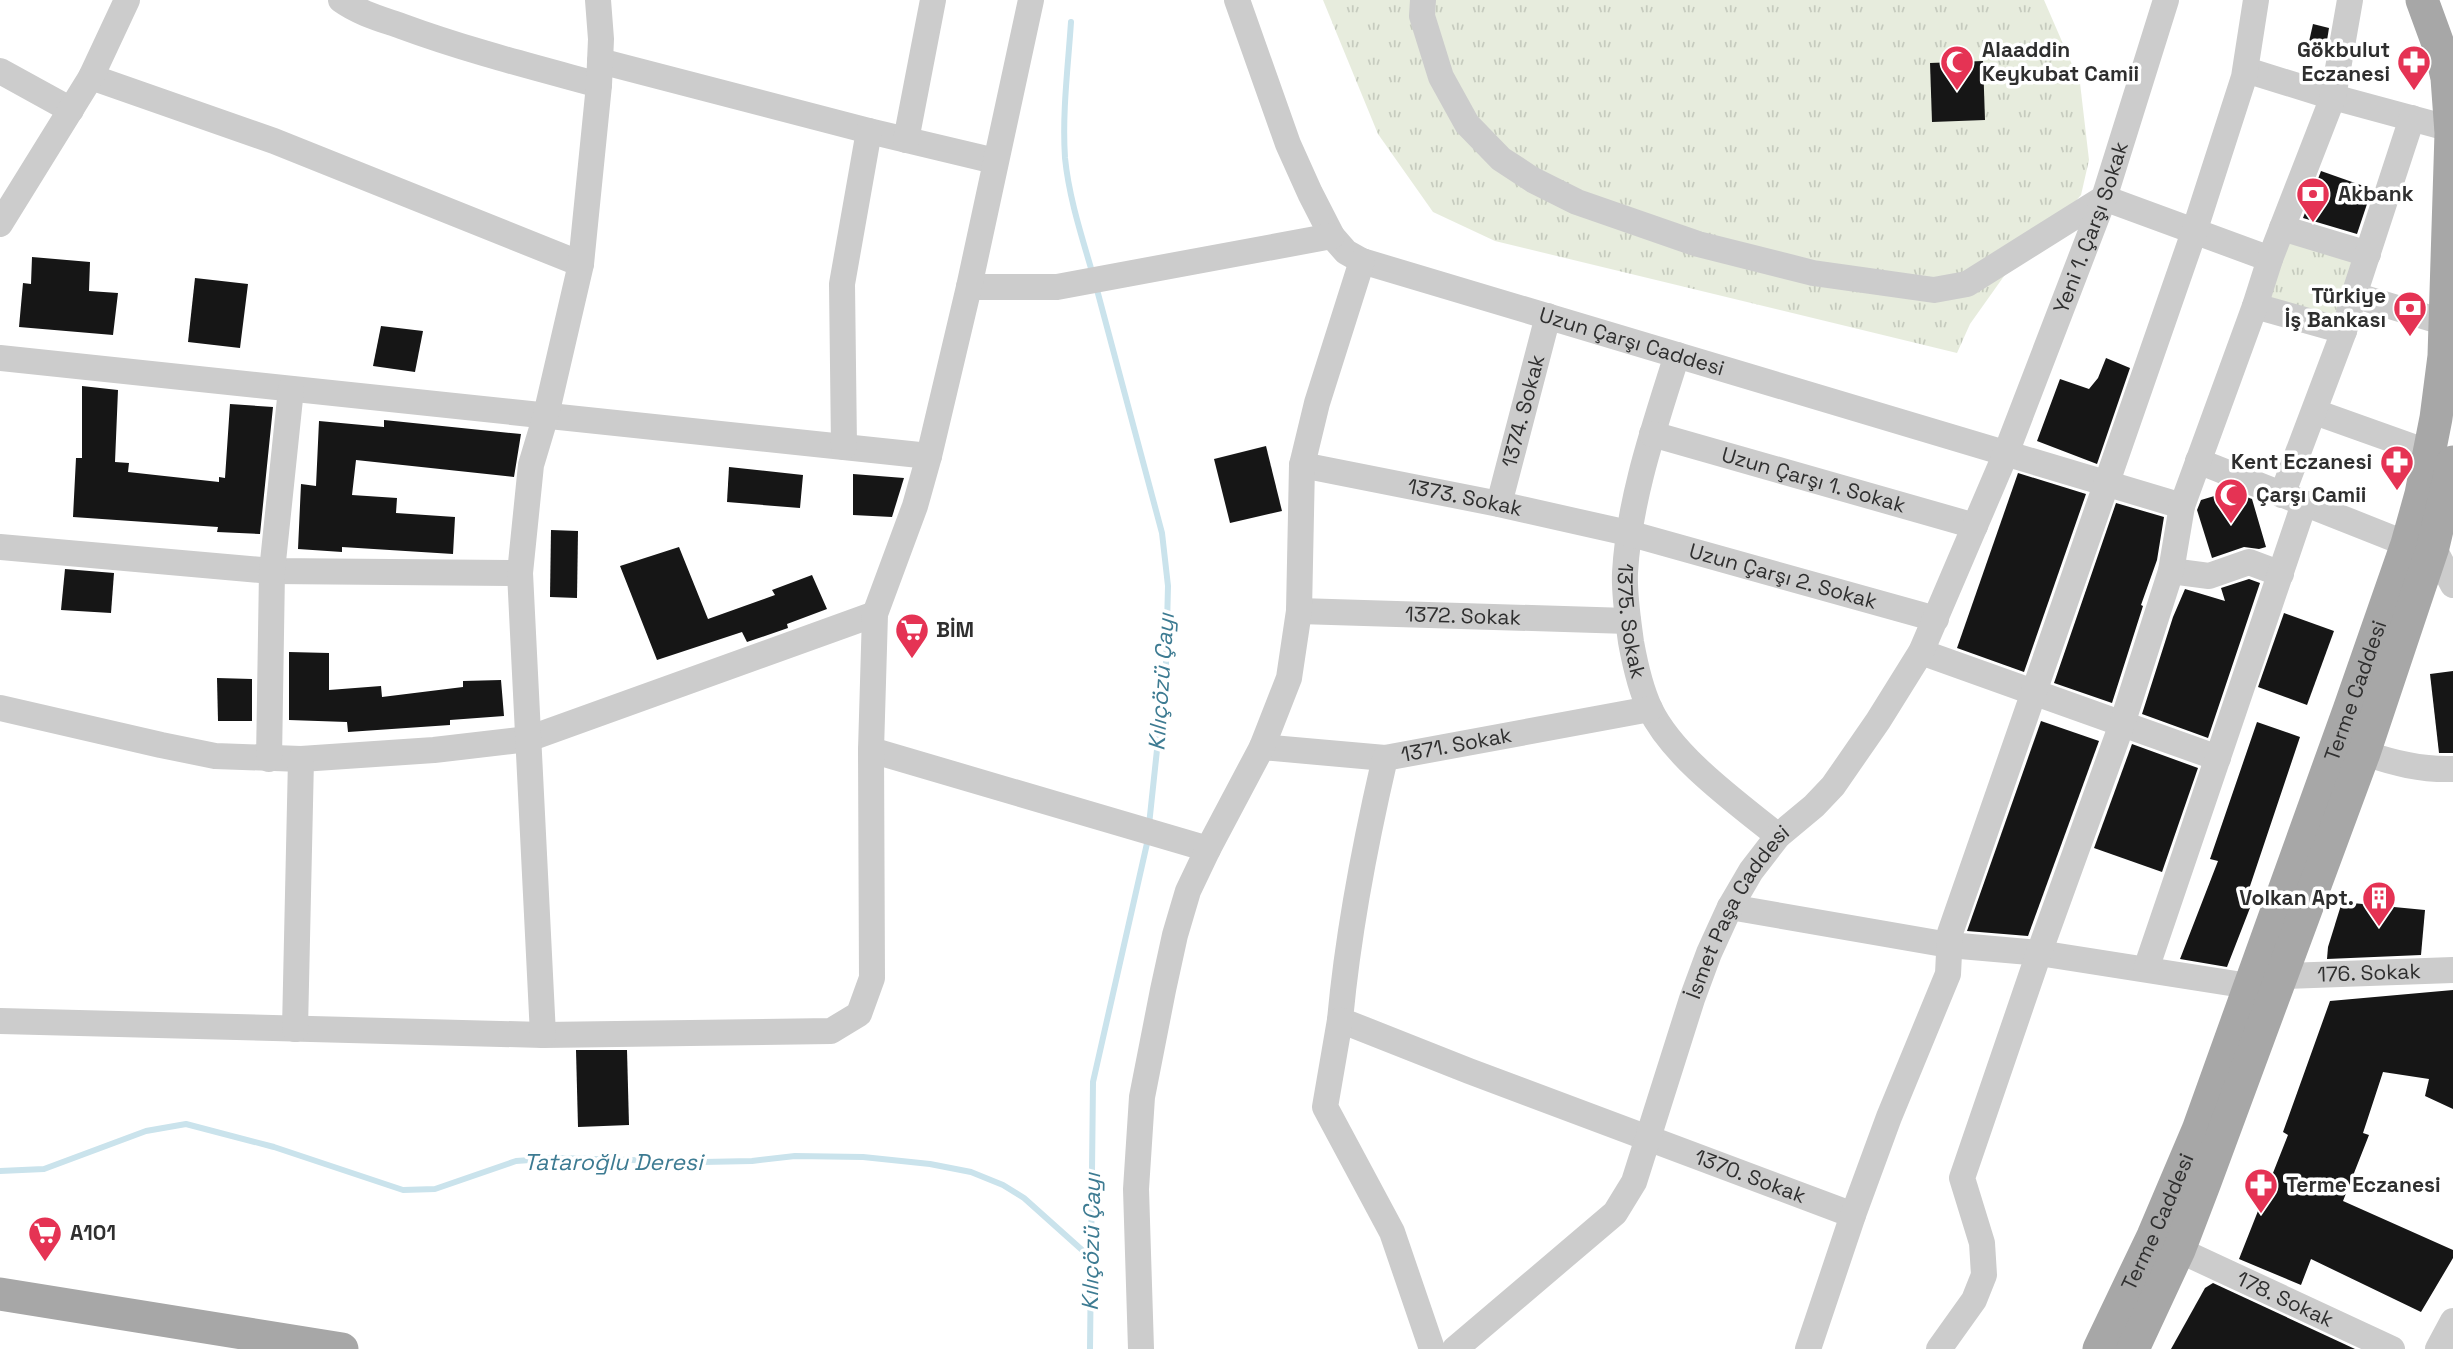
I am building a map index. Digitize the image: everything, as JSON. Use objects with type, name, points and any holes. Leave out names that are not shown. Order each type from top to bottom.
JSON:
[{"type":"main road","points":[[2422,0],[2436,19],[2453,27]]},
{"type":"main road","name":"Terme Caddesi","points":[[2133,1349],[2179,1250],[2364,753],[2441,458],[2451,129],[2447,78],[2441,52],[2422,0]]},
{"type":"main road","name":"Terme Caddesi","points":[[2099,1349],[2173,1190],[2198,1129],[2249,986],[2420,545]]},
{"type":"main road","points":[[0,1294],[342,1349]]},
{"type":"main road","points":[[0,1316],[207,1349]]},
{"type":"street","points":[[0,224],[91,77],[127,0]]},
{"type":"street","points":[[341,0],[352,8],[475,51],[600,73],[995,161]]},
{"type":"street","points":[[543,1035],[520,573],[531,465],[546,415],[581,264],[600,73],[598,0]]},
{"type":"street","points":[[906,140],[933,0]]},
{"type":"street","points":[[0,1021],[543,1035],[831,1031],[859,1014],[872,978],[871,750],[875,614],[915,506],[929,456],[969,287],[1031,0]]},
{"type":"street","name":"Uzun Çarşı Caddesi","points":[[1237,0],[1288,144],[1332,236],[1346,252],[1362,261],[2182,506]]},
{"type":"street","points":[[1423,0],[1422,16],[1441,77],[1468,124],[1502,159],[1533,180],[1577,202],[1698,244],[1812,273],[1934,290],[1967,284],[2104,198],[2270,259]]},
{"type":"street","name":"Yeni 1. Çarşı Sokak","points":[[2006,453],[2104,198],[2166,0]]},
{"type":"street","points":[[1808,1349],[1889,1117],[1948,974],[1950,933],[2108,484],[2246,69],[2256,0]]},
{"type":"street","points":[[1939,1349],[1974,1300],[1983,1275],[1982,1243],[1962,1178],[2039,953],[2122,724],[2171,570],[2182,506],[2270,259],[2333,97],[2350,0]]},
{"type":"street","points":[[2246,69],[2333,97],[2451,129]]},
{"type":"street","points":[[0,71],[71,110]]},
{"type":"street","points":[[91,77],[274,141],[581,264]]},
{"type":"street","points":[[2146,969],[2281,574],[2293,500],[2315,412],[2344,331],[2412,118]]},
{"type":"street","points":[[844,447],[842,284],[869,131]]},
{"type":"street","points":[[2282,228],[2368,254]]},
{"type":"street","points":[[969,287],[1057,287],[1332,236]]},
{"type":"street","points":[[1141,1349],[1136,1189],[1142,1097],[1175,935],[1188,891],[1262,747],[1289,678],[1299,611],[1302,466],[1317,403],[1362,261]]},
{"type":"street","points":[[2354,295],[2446,323]]},
{"type":"street","points":[[2255,306],[2344,331]]},
{"type":"street","name":"1374. Sokak","points":[[1499,504],[1548,316]]},
{"type":"street","name":"1375. Sokak","points":[[1677,355],[1652,434],[1628,533],[1625,576],[1628,621],[1636,668],[1650,709],[1669,737],[1698,769],[1778,836]]},
{"type":"street","points":[[0,358],[929,456]]},
{"type":"street","points":[[269,759],[272,570],[291,388]]},
{"type":"street","points":[[2315,412],[2441,458]]},
{"type":"street","name":"Uzun Çarşı 1. Sokak","points":[[1652,434],[1975,526]]},
{"type":"street","name":"İsmet Paşa Caddesi","points":[[1455,1349],[1615,1213],[1634,1182],[1692,999],[1730,907],[1751,871],[1778,836],[1833,786],[1878,722],[1921,652],[2006,453]]},
{"type":"street","points":[[2199,461],[2293,500],[2420,545],[2453,585]]},
{"type":"street","name":"1373. Sokak","points":[[1302,466],[1499,504],[1628,533]]},
{"type":"street","name":"Uzun Çarşı 2. Sokak","points":[[1628,533],[1936,619]]},
{"type":"street","points":[[0,547],[272,570],[520,573]]},
{"type":"street","points":[[2171,570],[2209,576],[2249,562],[2281,574]]},
{"type":"street","name":"1372. Sokak","points":[[1299,611],[1628,621]]},
{"type":"street","points":[[0,708],[160,746],[215,756],[301,759],[434,750],[528,739],[875,614]]},
{"type":"street","points":[[1921,652],[2218,758]]},
{"type":"street","name":"1371. Sokak","points":[[1262,747],[1385,758],[1650,709]]},
{"type":"street","points":[[871,750],[1208,849]]},
{"type":"street","points":[[2364,753],[2427,769],[2453,768]]},
{"type":"street","points":[[1385,758],[1366,842],[1325,1107],[1392,1232],[1432,1349]]},
{"type":"street","points":[[295,1029],[301,759]]},
{"type":"street","points":[[1730,907],[1949,945],[2039,953],[2249,986]]},
{"type":"street","name":"176. Sokak","points":[[2283,976],[2453,970]]},
{"type":"street","name":"1370. Sokak","points":[[1340,1020],[1853,1215]]},
{"type":"street","name":"178. Sokak","points":[[2179,1250],[2392,1349]]},
{"type":"street","points":[[2438,1349],[2453,1321]]},
{"type":"green space","points":[[1323,0],[2044,0],[2080,83],[2089,160],[2081,195],[2059,220],[2014,262],[1970,324],[1957,353],[1495,241],[1433,212],[1378,134]]},
{"type":"green space","points":[[2282,228],[2368,254],[2344,331],[2255,306]]},
{"type":"building","points":[[2313,24],[2329,28],[2324,59],[2306,55]]},
{"type":"building","name":"Alaaddin Keykubat Camii","points":[[1983,61],[1985,120],[1932,122],[1930,63]]},
{"type":"building","points":[[2321,171],[2372,189],[2357,234],[2303,218]]},
{"type":"building","points":[[32,257],[90,262],[89,291],[118,293],[113,335],[19,327],[23,283],[31,284]]},
{"type":"building","points":[[195,278],[248,284],[240,348],[188,342]]},
{"type":"building","points":[[381,326],[423,331],[415,372],[373,366]]},
{"type":"building","points":[[2106,358],[2130,368],[2097,464],[2037,441],[2060,379],[2089,389],[2098,378]]},
{"type":"building","points":[[82,386],[118,390],[115,462],[129,463],[128,472],[219,482],[219,477],[225,478],[230,404],[273,407],[260,534],[217,532],[218,527],[73,517],[76,458],[82,458]]},
{"type":"building","points":[[384,420],[521,434],[514,477],[356,460],[352,495],[397,498],[396,513],[455,517],[453,554],[342,547],[342,552],[298,549],[301,484],[316,486],[319,421],[384,427]]},
{"type":"building","points":[[1266,446],[1282,511],[1230,523],[1214,459]]},
{"type":"building","points":[[729,467],[803,475],[800,508],[727,502]]},
{"type":"building","points":[[2018,473],[2086,494],[2024,672],[1957,648]]},
{"type":"building","points":[[853,474],[904,478],[892,517],[853,515]]},
{"type":"building","name":"Çarşı Camii","points":[[2231,491],[2252,499],[2266,547],[2244,547],[2212,558],[2197,510],[2201,500]]},
{"type":"building","points":[[2116,503],[2164,517],[2157,560],[2112,703],[2054,683]]},
{"type":"building","points":[[551,530],[578,531],[577,598],[550,597]]},
{"type":"building","points":[[679,547],[708,619],[775,595],[772,590],[812,575],[827,609],[787,624],[788,628],[747,642],[742,632],[657,660],[620,566]]},
{"type":"building","points":[[65,569],[114,573],[111,613],[61,610]]},
{"type":"building","points":[[2249,579],[2260,583],[2208,738],[2142,714],[2173,617],[2185,589],[2225,601],[2221,588]]},
{"type":"building","points":[[2284,613],[2334,631],[2307,705],[2258,687]]},
{"type":"building","points":[[289,652],[329,653],[329,690],[381,686],[382,697],[463,687],[463,681],[501,680],[504,716],[450,720],[450,725],[348,732],[347,722],[289,720]]},
{"type":"building","points":[[2453,671],[2453,753],[2439,753],[2430,674]]},
{"type":"building","points":[[217,678],[252,679],[252,721],[218,721]]},
{"type":"building","points":[[2041,721],[2099,741],[2028,936],[1967,931]]},
{"type":"building","points":[[2257,722],[2300,737],[2248,892],[2255,895],[2227,967],[2180,959],[2218,861],[2210,859]]},
{"type":"building","points":[[2132,744],[2198,768],[2162,872],[2094,848]]},
{"type":"building","name":"Volkan Apt.","points":[[2342,902],[2425,910],[2421,955],[2327,959]]},
{"type":"building","points":[[2453,990],[2453,1109],[2425,1096],[2429,1079],[2383,1072],[2363,1133],[2369,1135],[2343,1201],[2453,1250],[2453,1258],[2421,1312],[2311,1259],[2301,1285],[2239,1259],[2288,1135],[2283,1132],[2330,1001]]},
{"type":"building","points":[[576,1050],[627,1050],[629,1125],[578,1127]]},
{"type":"building","points":[[2213,1283],[2355,1349],[2171,1349],[2205,1288]]},
{"type":"waterway","name":"Kılıçözü Çayı","points":[[1071,22],[1065,107],[1065,158],[1073,203],[1093,275]]},
{"type":"waterway","name":"Kılıçözü Çayı","points":[[1096,286],[1162,533],[1168,586],[1166,665],[1149,825]]},
{"type":"waterway","name":"Kılıçözü Çayı","points":[[1090,1349],[1093,1082],[1148,839]]},
{"type":"waterway","name":"Tataroğlu Deresi","points":[[0,1171],[44,1169],[146,1131],[186,1124],[274,1147],[403,1190],[435,1189],[516,1161],[558,1158],[703,1162],[752,1161],[795,1156],[863,1157],[930,1164],[971,1172],[1003,1185],[1024,1198],[1091,1258]]},
{"type":"place","name":"Alaaddin Keykubat Camii","points":[[1957,92]]},
{"type":"place","name":"Gökbulut Eczanesi","points":[[2414,92]]},
{"type":"place","name":"Akbank","points":[[2313,224]]},
{"type":"place","name":"Türkiye İş Bankası","points":[[2410,338]]},
{"type":"place","name":"Kent Eczanesi","points":[[2397,492]]},
{"type":"place","name":"Çarşı Camii","points":[[2231,525]]},
{"type":"place","name":"BİM","points":[[912,660]]},
{"type":"place","name":"Volkan Apt.","points":[[2379,928]]},
{"type":"place","name":"Terme Eczanesi","points":[[2261,1215]]},
{"type":"place","name":"A101","points":[[45,1263]]}]
